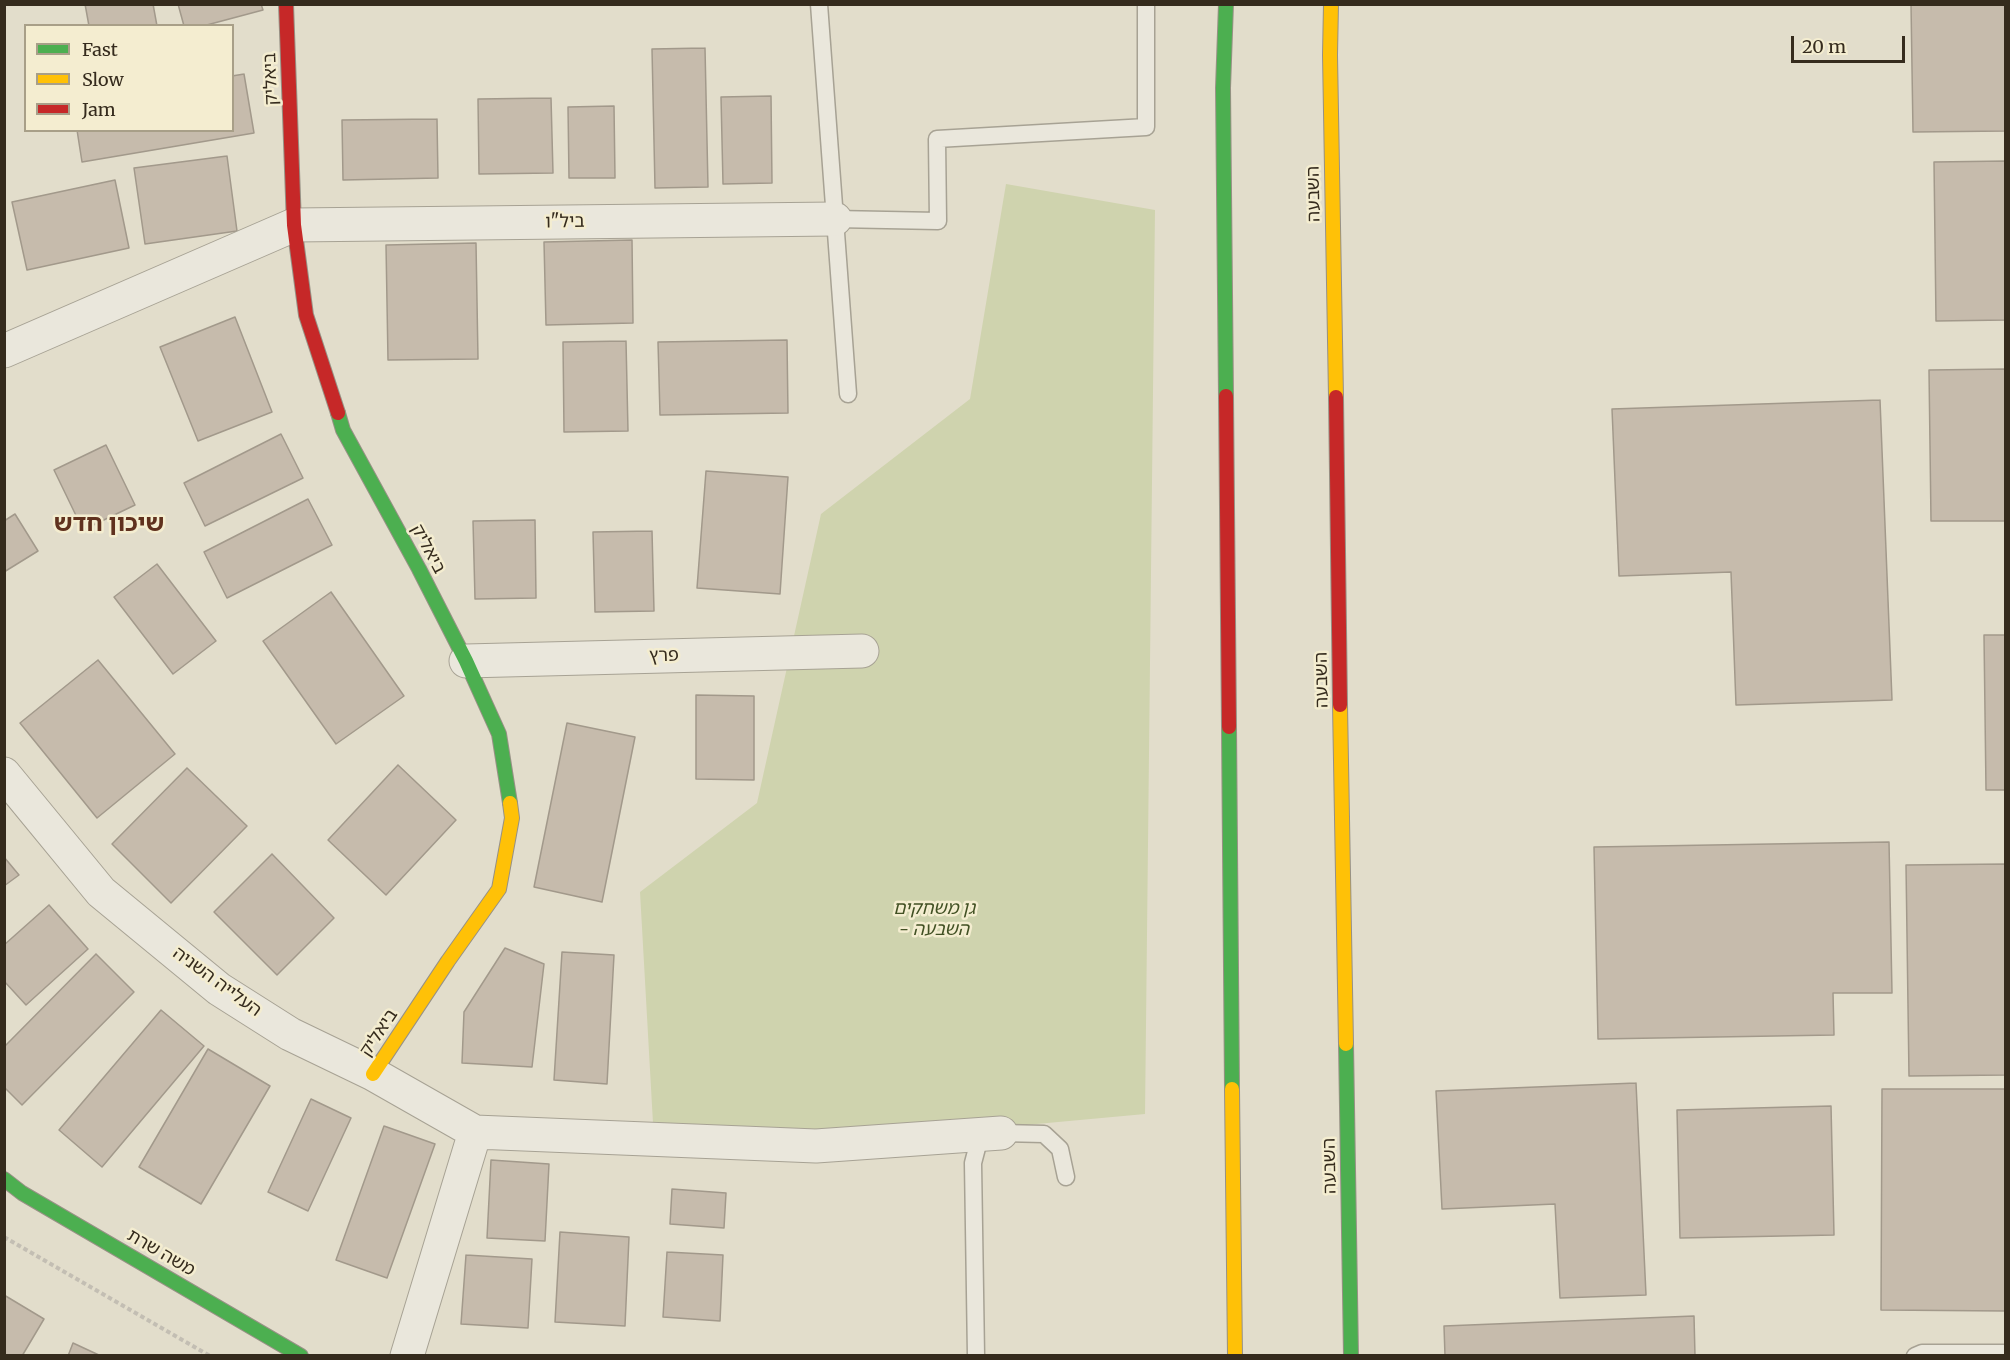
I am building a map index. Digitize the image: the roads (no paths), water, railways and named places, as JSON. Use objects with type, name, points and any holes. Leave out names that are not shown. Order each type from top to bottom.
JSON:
[{"type":"main road","name":"ביאליק","points":[[286,4],[294,225],[306,315],[343,430],[419,569],[499,734],[512,818],[499,889],[373,1074]]},
{"type":"main road","points":[[1226,4],[1223,88],[1235,1356]]},
{"type":"main road","name":"השבעה","points":[[1331,4],[1330,67],[1351,1356]]},
{"type":"main road","name":"משה שרת","points":[[4,1179],[22,1193],[301,1356]]},
{"type":"street","name":"ביל\"ו","points":[[294,225],[835,219]]},
{"type":"street","points":[[4,351],[294,225]]},
{"type":"street","name":"פרץ","points":[[466,662],[862,651]]},
{"type":"street","name":"העלייה השניה","points":[[4,774],[100,892],[219,988],[290,1034],[373,1074],[475,1132]]},
{"type":"street","points":[[407,1356],[475,1132],[816,1146],[1001,1133]]},
{"type":"lane","points":[[819,4],[848,394]]},
{"type":"lane","points":[[835,219],[938,221],[937,138],[1146,127],[1146,4]]},
{"type":"lane","points":[[976,1356],[973,1163],[978,1144],[1001,1133],[1044,1134],[1060,1149],[1066,1177]]},
{"type":"lane","points":[[1915,1356],[1922,1353],[2006,1353]]},
{"type":"district","name":"שיכון חדש","points":[[109,524]]},
{"type":"park label","name":"גן משחקים - השבעה","points":[[934,919]]}]
